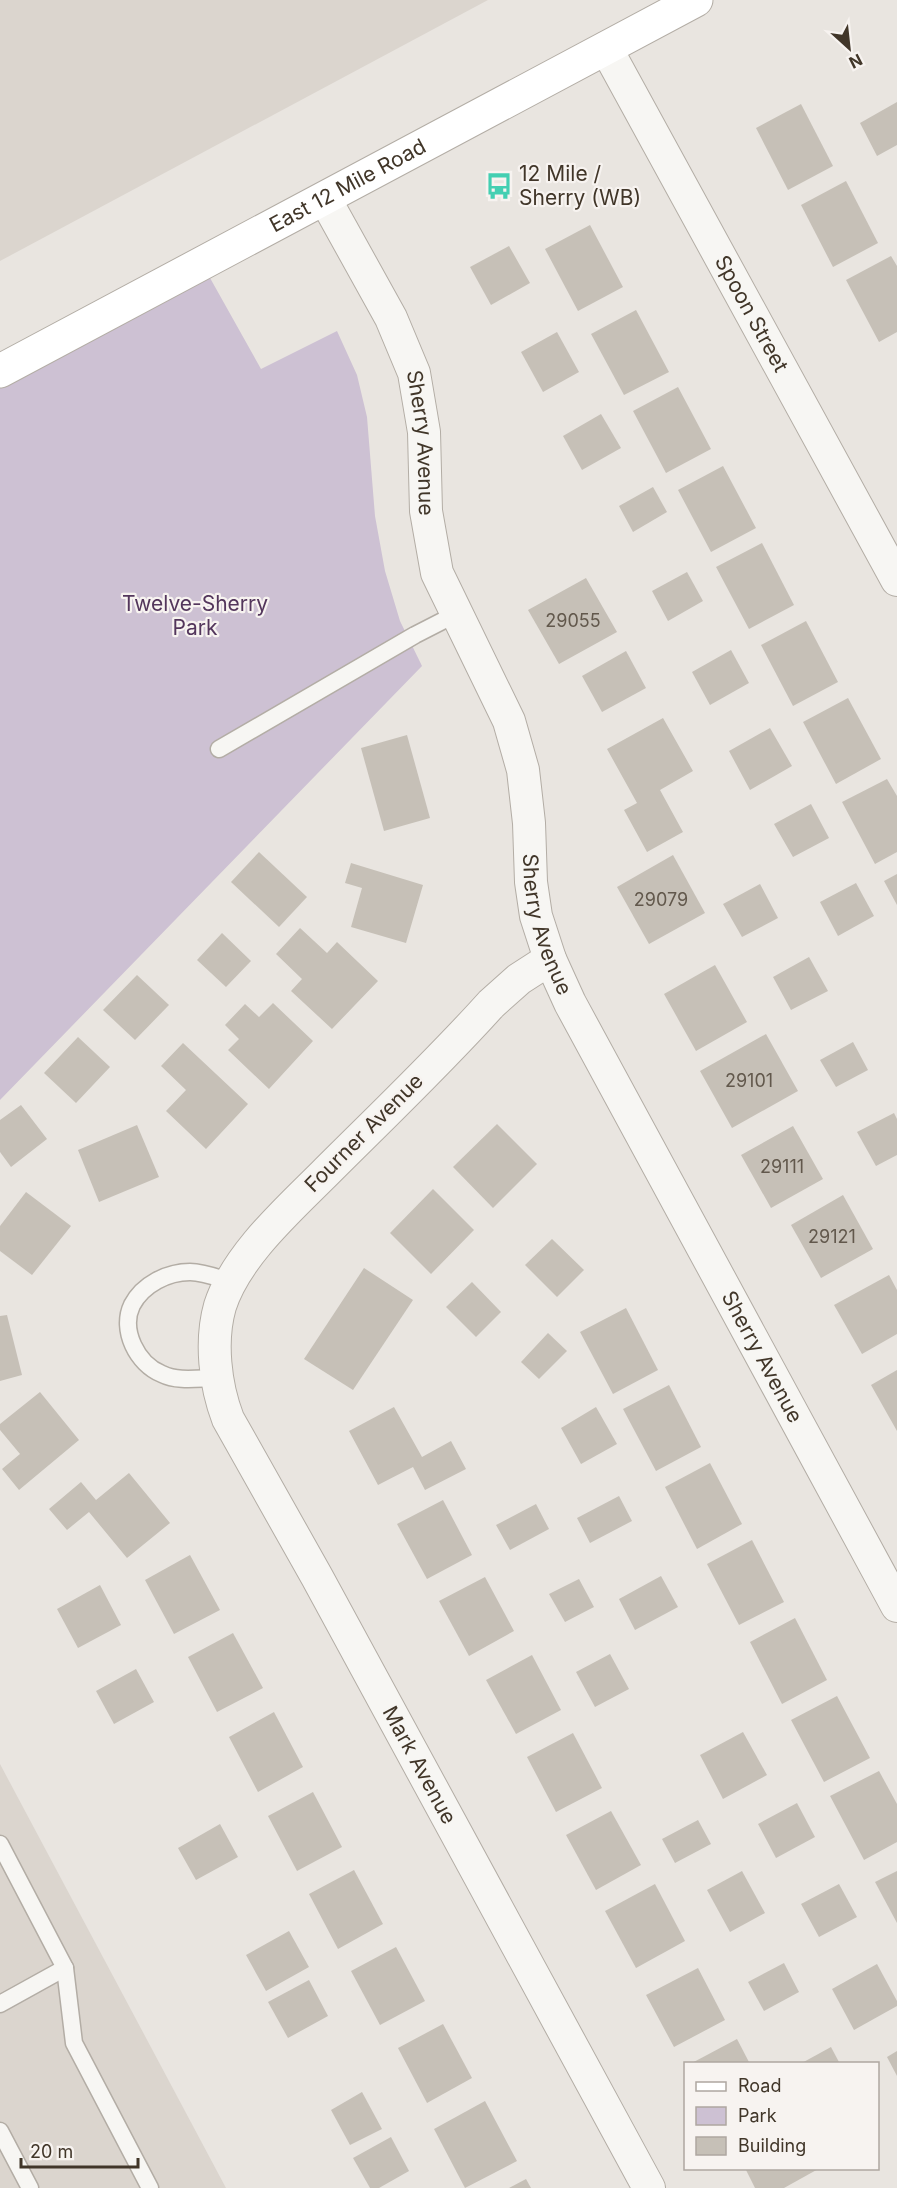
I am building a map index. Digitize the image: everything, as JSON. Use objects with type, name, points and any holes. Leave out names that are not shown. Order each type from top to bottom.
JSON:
[{"type":"main road","name":"East 12 Mile Road","points":[[0,371],[696,0]]},
{"type":"street","name":"Spoon Street","points":[[606,48],[897,580]]},
{"type":"street","name":"Sherry Avenue","points":[[325,199],[392,318],[414,373],[424,432],[426,512],[437,573],[509,722],[523,770],[529,824],[531,882],[536,916],[550,959],[576,1013],[897,1606]]},
{"type":"street","name":"Fourner Avenue","points":[[216,1335],[220,1306],[231,1282],[250,1253],[302,1196],[491,1004],[519,980],[550,959]]},
{"type":"street","name":"Mark Avenue","points":[[216,1335],[217,1378],[221,1400],[228,1419],[317,1577],[649,2188]]},
{"type":"lane","points":[[219,749],[415,635],[456,614]]},
{"type":"lane","points":[[217,1378],[184,1379],[162,1374],[145,1363],[132,1347],[129,1327],[132,1306],[144,1288],[162,1277],[189,1272],[210,1275],[231,1282]]},
{"type":"lane","points":[[0,1844],[65,1968],[74,2043],[150,2188]]},
{"type":"lane","points":[[0,2004],[65,1968]]},
{"type":"lane","points":[[0,2131],[30,2188]]},
{"type":"shaded area","points":[[0,0],[488,0],[0,261]]},
{"type":"shaded area","points":[[0,1764],[226,2188],[0,2188]]},
{"type":"green space","name":"Twelve-Sherry Park","points":[[205,269],[261,369],[337,331],[357,375],[367,417],[375,516],[385,571],[400,621],[422,666],[0,1100],[0,378]]},
{"type":"building","points":[[897,102],[897,145],[877,156],[860,123]]},
{"type":"building","points":[[801,104],[833,166],[788,190],[756,128]]},
{"type":"building","points":[[846,181],[878,243],[833,267],[801,205]]},
{"type":"building","points":[[590,225],[623,287],[578,311],[545,249]]},
{"type":"building","points":[[509,246],[530,283],[491,305],[470,267]]},
{"type":"building","points":[[891,256],[897,266],[897,332],[879,342],[846,280]]},
{"type":"building","points":[[636,310],[669,372],[624,395],[591,334]]},
{"type":"building","points":[[557,332],[579,372],[543,392],[521,352]]},
{"type":"building","points":[[678,387],[711,449],[666,473],[633,411]]},
{"type":"building","points":[[601,414],[621,448],[582,470],[563,436]]},
{"type":"building","points":[[723,466],[756,528],[711,552],[678,490]]},
{"type":"building","points":[[653,487],[667,512],[633,532],[619,506]]},
{"type":"building","points":[[762,543],[794,605],[749,629],[716,567]]},
{"type":"building","points":[[687,572],[703,601],[668,621],[652,591]]},
{"type":"building","points":[[586,578],[617,632],[559,664],[528,610]]},
{"type":"building","points":[[806,621],[838,682],[793,706],[761,645]]},
{"type":"building","points":[[731,650],[749,683],[710,705],[692,672]]},
{"type":"building","points":[[626,651],[646,688],[602,712],[582,676]]},
{"type":"building","points":[[848,698],[881,759],[836,784],[803,722]]},
{"type":"building","points":[[663,718],[693,771],[660,790],[683,832],[647,852],[624,810],[637,803],[607,749]]},
{"type":"building","points":[[770,728],[792,766],[750,790],[729,751]]},
{"type":"building","points":[[407,735],[430,818],[384,831],[361,748]]},
{"type":"building","points":[[887,779],[897,796],[897,852],[875,864],[842,802]]},
{"type":"building","points":[[811,804],[829,838],[793,857],[774,824]]},
{"type":"building","points":[[259,852],[307,897],[279,927],[231,882]]},
{"type":"building","points":[[673,855],[705,913],[649,944],[617,887]]},
{"type":"building","points":[[351,863],[423,885],[406,943],[351,927],[362,888],[345,883]]},
{"type":"building","points":[[897,874],[897,905],[884,881]]},
{"type":"building","points":[[856,883],[874,916],[838,936],[820,902]]},
{"type":"building","points":[[760,884],[778,918],[742,937],[723,904]]},
{"type":"building","points":[[300,928],[327,953],[337,942],[378,981],[332,1029],[291,991],[302,979],[276,954]]},
{"type":"building","points":[[222,933],[251,961],[226,987],[197,960]]},
{"type":"building","points":[[809,957],[828,991],[791,1010],[773,977]]},
{"type":"building","points":[[715,965],[747,1022],[696,1051],[664,994]]},
{"type":"building","points":[[137,975],[169,1005],[135,1040],[103,1010]]},
{"type":"building","points":[[273,1003],[313,1041],[269,1089],[228,1050],[239,1039],[225,1025],[245,1004],[259,1017]]},
{"type":"building","points":[[766,1034],[798,1091],[732,1128],[700,1071]]},
{"type":"building","points":[[78,1037],[110,1067],[76,1103],[44,1073]]},
{"type":"building","points":[[853,1042],[868,1070],[836,1087],[820,1060]]},
{"type":"building","points":[[183,1043],[248,1104],[206,1149],[166,1111],[186,1090],[161,1066]]},
{"type":"building","points":[[21,1105],[47,1139],[11,1167],[0,1152],[0,1120]]},
{"type":"building","points":[[894,1113],[897,1119],[897,1155],[876,1166],[857,1132]]},
{"type":"building","points":[[497,1124],[537,1164],[493,1208],[453,1167]]},
{"type":"building","points":[[137,1125],[159,1177],[99,1202],[78,1150]]},
{"type":"building","points":[[793,1126],[823,1179],[771,1208],[741,1155]]},
{"type":"building","points":[[433,1189],[474,1230],[431,1274],[390,1233]]},
{"type":"building","points":[[26,1192],[71,1226],[32,1275],[0,1251],[0,1226]]},
{"type":"building","points":[[843,1195],[873,1249],[821,1278],[791,1225]]},
{"type":"building","points":[[552,1239],[584,1270],[557,1297],[525,1265]]},
{"type":"building","points":[[364,1268],[413,1300],[353,1390],[304,1359]]},
{"type":"building","points":[[889,1275],[897,1290],[897,1334],[862,1354],[834,1305]]},
{"type":"building","points":[[472,1282],[501,1312],[476,1337],[446,1307]]},
{"type":"building","points":[[626,1308],[658,1370],[613,1394],[580,1332]]},
{"type":"building","points":[[7,1315],[22,1375],[0,1381],[0,1316]]},
{"type":"building","points":[[548,1333],[567,1351],[539,1379],[521,1362]]},
{"type":"building","points":[[897,1370],[897,1431],[871,1385]]},
{"type":"building","points":[[669,1385],[701,1447],[656,1471],[623,1409]]},
{"type":"building","points":[[40,1392],[79,1440],[19,1490],[2,1469],[20,1454],[0,1430],[0,1424]]},
{"type":"building","points":[[394,1407],[422,1457],[451,1441],[466,1469],[425,1490],[413,1467],[378,1485],[349,1431]]},
{"type":"building","points":[[596,1407],[617,1444],[581,1464],[561,1428]]},
{"type":"building","points":[[710,1463],[742,1524],[697,1549],[665,1487]]},
{"type":"building","points":[[129,1473],[170,1523],[127,1558],[89,1512],[67,1530],[49,1509],[81,1482],[96,1500]]},
{"type":"building","points":[[619,1496],[632,1521],[590,1543],[577,1518]]},
{"type":"building","points":[[443,1500],[472,1555],[427,1579],[397,1524]]},
{"type":"building","points":[[536,1504],[549,1529],[510,1550],[496,1525]]},
{"type":"building","points":[[752,1540],[784,1602],[739,1625],[707,1564]]},
{"type":"building","points":[[190,1555],[220,1610],[174,1634],[145,1580]]},
{"type":"building","points":[[661,1576],[678,1607],[635,1630],[619,1599]]},
{"type":"building","points":[[485,1577],[514,1631],[469,1656],[439,1601]]},
{"type":"building","points":[[579,1579],[594,1607],[565,1622],[549,1594]]},
{"type":"building","points":[[100,1585],[121,1625],[78,1648],[57,1609]]},
{"type":"building","points":[[795,1618],[827,1680],[782,1704],[750,1642]]},
{"type":"building","points":[[233,1633],[263,1688],[217,1712],[188,1657]]},
{"type":"building","points":[[610,1654],[629,1689],[595,1707],[576,1672]]},
{"type":"building","points":[[532,1655],[561,1710],[516,1734],[486,1680]]},
{"type":"building","points":[[136,1669],[154,1702],[114,1724],[96,1691]]},
{"type":"building","points":[[837,1696],[870,1758],[824,1782],[791,1720]]},
{"type":"building","points":[[274,1712],[303,1767],[258,1792],[229,1737]]},
{"type":"building","points":[[743,1732],[767,1775],[723,1799],[700,1755]]},
{"type":"building","points":[[573,1733],[602,1788],[556,1812],[527,1757]]},
{"type":"building","points":[[879,1771],[897,1804],[897,1842],[864,1860],[830,1796]]},
{"type":"building","points":[[313,1792],[342,1847],[297,1871],[268,1816]]},
{"type":"building","points":[[797,1803],[815,1837],[776,1858],[758,1824]]},
{"type":"building","points":[[611,1811],[641,1865],[596,1890],[566,1835]]},
{"type":"building","points":[[698,1820],[711,1844],[675,1863],[662,1839]]},
{"type":"building","points":[[220,1824],[238,1857],[196,1880],[178,1848]]},
{"type":"building","points":[[354,1870],[383,1924],[338,1949],[309,1894]]},
{"type":"building","points":[[742,1871],[765,1913],[730,1932],[707,1890]]},
{"type":"building","points":[[897,1871],[897,1923],[875,1882]]},
{"type":"building","points":[[655,1884],[685,1941],[636,1968],[605,1911]]},
{"type":"building","points":[[839,1884],[857,1917],[819,1937],[801,1904]]},
{"type":"building","points":[[289,1931],[309,1967],[266,1991],[246,1955]]},
{"type":"building","points":[[396,1947],[425,2001],[380,2025],[351,1971]]},
{"type":"building","points":[[784,1963],[799,1992],[764,2011],[748,1982]]},
{"type":"building","points":[[877,1964],[897,2001],[897,2006],[854,2030],[832,1989]]},
{"type":"building","points":[[698,1968],[725,2020],[674,2047],[646,1995]]},
{"type":"building","points":[[309,1980],[328,2016],[288,2038],[268,2002]]},
{"type":"building","points":[[443,2024],[472,2078],[427,2103],[398,2048]]},
{"type":"building","points":[[737,2039],[749,2062],[694,2062]]},
{"type":"building","points":[[831,2047],[839,2062],[804,2062]]},
{"type":"building","points":[[897,2051],[897,2076],[887,2057]]},
{"type":"building","points":[[362,2092],[382,2129],[350,2145],[331,2110]]},
{"type":"building","points":[[485,2101],[517,2161],[465,2188],[434,2129]]},
{"type":"building","points":[[391,2137],[409,2171],[379,2188],[370,2188],[353,2158]]},
{"type":"building","points":[[746,2170],[816,2170],[784,2188],[755,2188]]},
{"type":"building","points":[[526,2179],[531,2188],[509,2188]]},
{"type":"place","name":"12 Mile / Sherry (WB)","points":[[499,186]]}]
